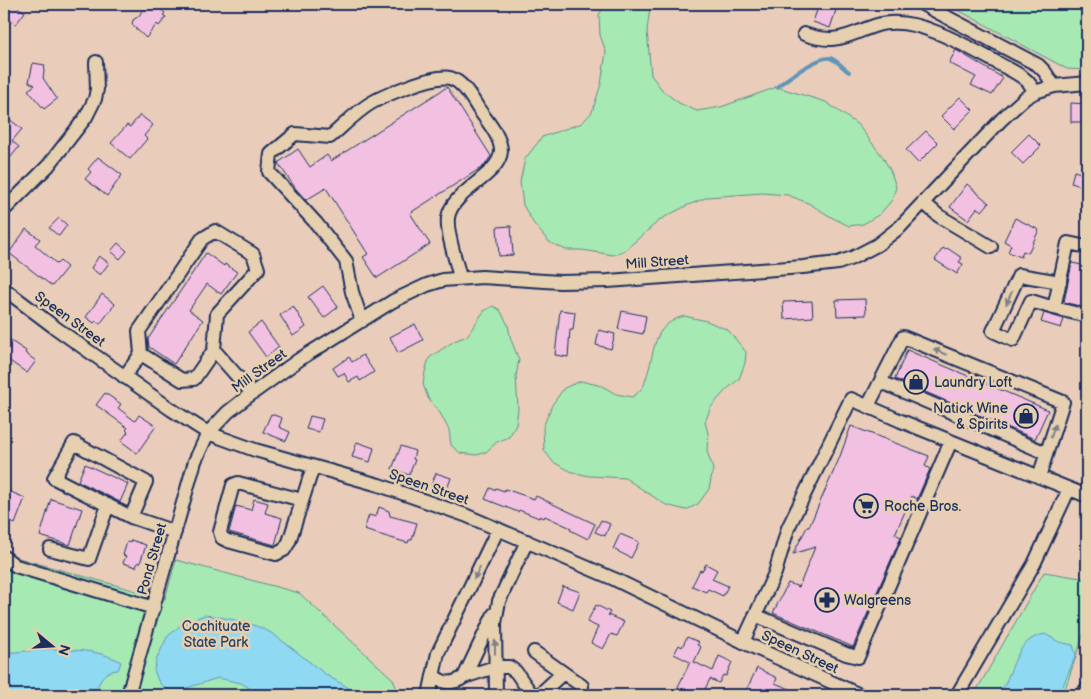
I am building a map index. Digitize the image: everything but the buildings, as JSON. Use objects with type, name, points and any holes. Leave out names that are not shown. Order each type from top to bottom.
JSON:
[{"type":"main road","points":[[1086,695],[1087,691]]},
{"type":"street","points":[[922,4],[1038,64],[1054,86]]},
{"type":"street","points":[[804,34],[827,40],[839,39],[880,24],[899,23],[909,25],[946,36],[972,49],[1026,80],[1035,92]]},
{"type":"street","points":[[4,210],[48,166],[86,117],[98,89],[96,62]]},
{"type":"street","points":[[362,321],[352,292],[346,261],[316,223],[269,172],[270,154],[295,134],[330,137],[370,104],[389,94],[435,77],[450,78],[464,88],[500,141],[501,153],[496,164],[458,198],[448,217],[449,231],[460,278]]},
{"type":"street","name":"Mill Street","points":[[208,433],[228,412],[300,359],[393,302],[427,285],[460,278],[591,282],[803,267],[838,263],[852,258],[877,245],[900,227],[1009,112],[1035,92],[1054,86],[1087,83]]},
{"type":"street","points":[[924,203],[939,216],[991,247]]},
{"type":"street","points":[[124,376],[141,354],[139,331],[202,239],[215,231],[253,254],[258,269],[217,314],[214,350],[194,379],[182,380],[141,354]]},
{"type":"street","points":[[1054,308],[1068,244],[1087,247]]},
{"type":"street","points":[[1060,282],[1019,276],[993,331],[1013,340],[1032,302],[1087,316]]},
{"type":"street","name":"Speen Street","points":[[4,289],[53,326],[208,433],[255,450],[416,497],[498,529],[614,579],[743,642],[860,695]]},
{"type":"street","points":[[868,406],[904,337],[1063,402],[1038,477]]},
{"type":"street","points":[[214,350],[252,393]]},
{"type":"street","points":[[881,382],[1046,453]]},
{"type":"street","points":[[743,642],[775,573],[788,528],[852,399],[1087,496]]},
{"type":"street","name":"Pond Street","points":[[128,695],[195,461],[208,433]]},
{"type":"street","points":[[756,615],[846,654],[858,657],[951,441]]},
{"type":"street","points":[[131,517],[146,482],[74,443],[54,478],[131,517],[175,532]]},
{"type":"street","points":[[302,500],[238,483],[233,485],[220,532],[222,538],[276,554],[284,550],[289,542],[313,467]]},
{"type":"street","points":[[957,695],[1034,564],[1069,489]]},
{"type":"street","points":[[50,548],[89,559],[108,505]]},
{"type":"street","points":[[429,695],[438,653],[498,529]]},
{"type":"street","points":[[464,677],[527,541]]},
{"type":"street","points":[[4,555],[16,566],[154,608]]},
{"type":"street","points":[[496,695],[495,623],[499,601]]},
{"type":"street","points":[[534,652],[582,686]]},
{"type":"street","points":[[432,675],[446,683],[456,682],[464,677],[495,667],[510,667],[516,672],[532,695]]},
{"type":"street","points":[[540,695],[563,673]]},
{"type":"green space","points":[[605,4],[652,4],[647,30],[651,75],[663,91],[679,103],[697,111],[721,107],[777,87],[826,102],[858,125],[883,157],[896,187],[892,200],[880,214],[863,224],[849,226],[810,204],[788,195],[762,193],[708,197],[661,219],[625,250],[613,255],[582,250],[566,250],[549,242],[534,224],[523,205],[520,182],[525,159],[542,137],[582,123],[592,112],[601,84],[606,52],[600,35],[599,15]]},
{"type":"green space","points":[[947,4],[1087,4],[1087,70],[1067,69]]},
{"type":"green space","points":[[493,306],[500,310],[508,325],[511,340],[519,360],[516,376],[518,409],[516,425],[509,437],[497,442],[486,452],[477,455],[460,453],[451,445],[449,430],[440,413],[428,398],[423,384],[425,372],[429,358],[454,341],[467,336],[484,311]]},
{"type":"green space","points":[[684,316],[707,321],[728,330],[746,352],[745,363],[739,379],[711,407],[705,422],[708,433],[707,451],[713,469],[709,489],[698,504],[686,510],[666,505],[625,478],[589,476],[572,472],[553,462],[544,450],[543,427],[552,405],[564,388],[581,381],[602,386],[616,394],[632,397],[644,386],[656,341],[660,333],[673,320]]},
{"type":"green space","name":"Cochituate State Park","points":[[4,554],[165,599],[176,560],[299,593],[393,679],[399,695],[4,695]]},
{"type":"green space","points":[[1044,572],[1087,579],[1087,624],[1063,695],[974,695]]},
{"type":"water","points":[[204,615],[240,621],[266,630],[325,674],[357,695],[261,695],[241,683],[218,678],[180,690],[166,689],[159,683],[154,670],[157,658],[167,637],[181,625]]},
{"type":"water","points":[[1045,634],[1059,642],[1073,645],[1076,655],[1059,695],[998,695],[1004,687],[1020,650],[1034,637]]},
{"type":"water","points":[[48,649],[95,652],[121,662],[118,670],[105,674],[94,693],[88,695],[47,692],[31,696],[4,695],[4,653]]},
{"type":"waterway","points":[[777,87],[803,69],[825,58],[833,59],[849,72]]},
{"type":"place","name":"Laundry Loft","points":[[916,382]]},
{"type":"place","name":"Natick Wine & Spirits","points":[[1026,416]]},
{"type":"place","name":"Roche Bros.","points":[[866,506]]},
{"type":"place","name":"Walgreens","points":[[827,600]]}]
